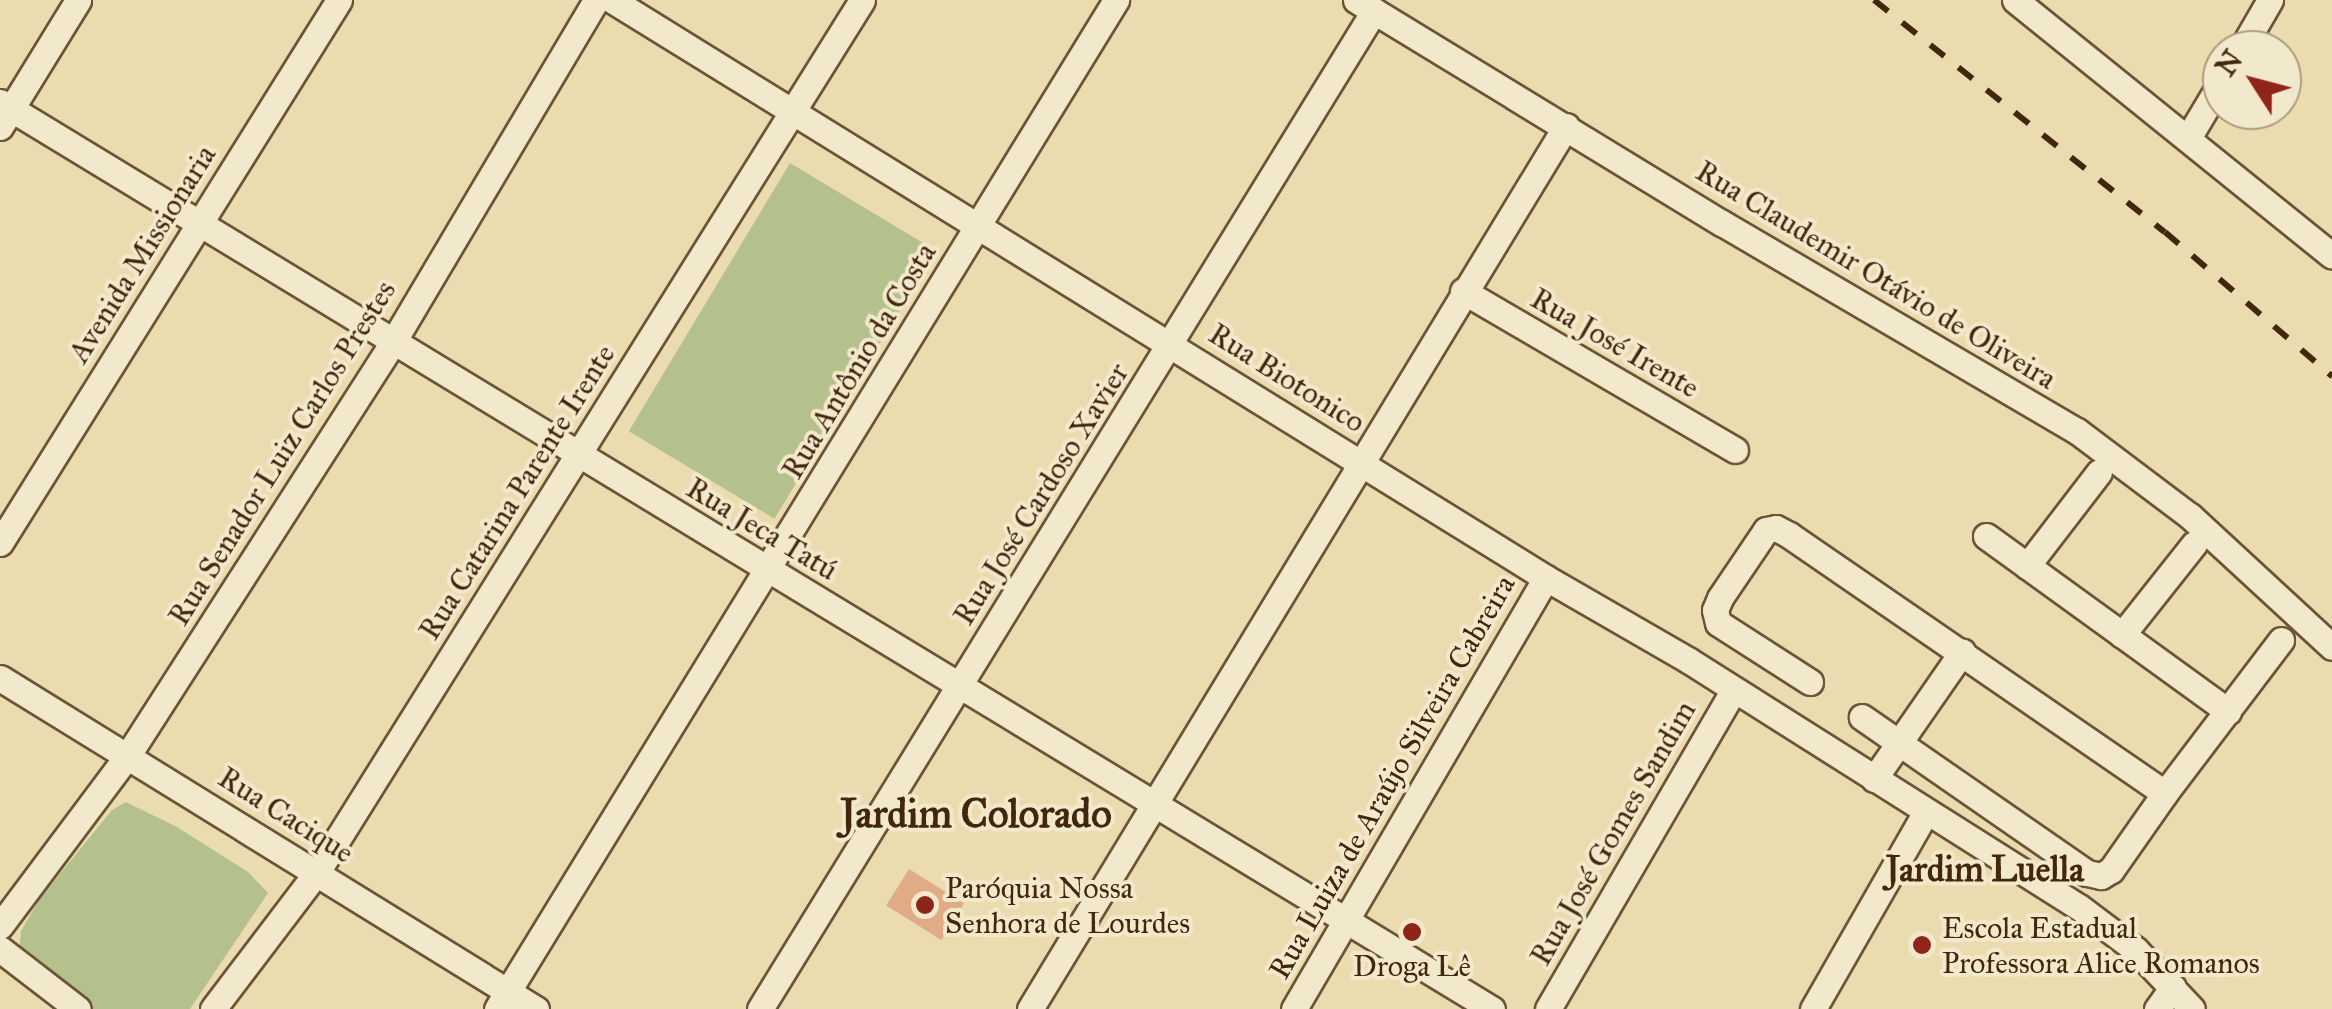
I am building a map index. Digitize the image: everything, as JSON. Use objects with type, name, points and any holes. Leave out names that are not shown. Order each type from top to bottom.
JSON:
[{"type":"street","points":[[4,112],[78,0]]},
{"type":"street","name":"Avenida Missionaria","points":[[0,543],[339,0]]},
{"type":"street","name":"Rua Senador Luiz Carlos Prestes","points":[[0,926],[128,755],[392,342],[596,0]]},
{"type":"street","name":"Rua Biotonico","points":[[612,0],[1546,578],[1734,690],[2079,907],[2136,950],[2192,1009]]},
{"type":"street","name":"Rua Catarina Parente Irente","points":[[213,1009],[317,872],[862,0]]},
{"type":"street","name":"Rua Antônio da Costa","points":[[503,1001],[1116,0]]},
{"type":"street","points":[[2015,0],[2332,256]]},
{"type":"street","points":[[2253,30],[2270,0]]},
{"type":"street","name":"Rua Claudemir Otávio de Oliveira","points":[[1365,5],[1722,223],[2077,431],[2190,516],[2332,647]]},
{"type":"street","name":"Rua José Cardoso Xavier","points":[[760,1009],[1171,343],[1365,5]]},
{"type":"street","name":"Rua Jeca Tatú","points":[[4,112],[198,224],[1492,1009]]},
{"type":"street","points":[[2188,138],[2202,115]]},
{"type":"street","points":[[1030,1009],[1158,803],[1358,462],[1566,126]]},
{"type":"street","name":"Rua José Irente","points":[[1463,291],[1735,450]]},
{"type":"street","points":[[2026,566],[2099,472]]},
{"type":"street","points":[[1810,682],[1718,623],[1715,610],[1720,598],[1766,530],[1776,528],[1789,535],[2165,793]]},
{"type":"street","points":[[1986,536],[2228,711]]},
{"type":"street","points":[[2122,635],[2194,544]]},
{"type":"street","name":"Rua Luiza de Araújo Silveira Cabreira","points":[[1294,1009],[1546,578]]},
{"type":"street","points":[[1862,716],[2088,873],[2102,876],[2111,870],[2282,640]]},
{"type":"street","points":[[1874,780],[1962,652]]},
{"type":"street","name":"Rua Cacique","points":[[0,678],[317,872],[503,1001],[536,1009]]},
{"type":"street","name":"Rua José Gomes Sandim","points":[[1548,1009],[1734,690]]},
{"type":"street","points":[[1813,1009],[1926,812]]},
{"type":"street","points":[[0,949],[78,1009]]},
{"type":"street","points":[[2157,1009],[2174,987]]},
{"type":"green space","points":[[790,163],[936,251],[775,519],[629,431]]},
{"type":"green space","points":[[126,802],[177,827],[248,872],[268,893],[190,1009],[92,1009],[19,952],[21,931],[40,898],[112,810]]},
{"type":"building","name":"Paróquia Nossa Senhora de Lourdes","points":[[909,869],[964,903],[941,940],[886,905]]},
{"type":"railway","points":[[1874,0],[2165,232],[2332,376]]},
{"type":"place","name":"Paróquia Nossa Senhora de Lourdes","points":[[925,905]]},
{"type":"place","name":"Droga Lê","points":[[1412,932]]},
{"type":"place","name":"Escola Estadual Professora Alice Romanos","points":[[1922,945]]},
{"type":"district","name":"Jardim Colorado","points":[[976,814]]},
{"type":"district","name":"Jardim Luella","points":[[1985,870]]}]
